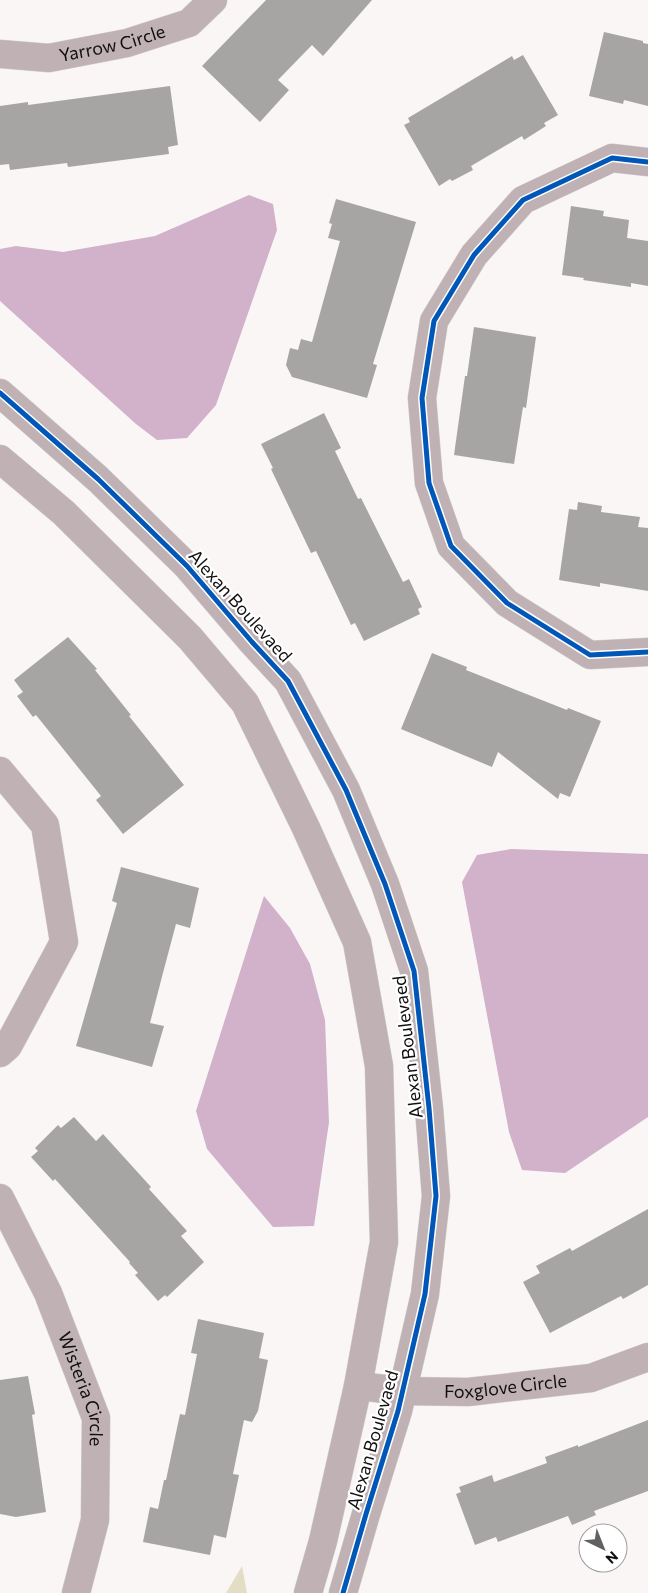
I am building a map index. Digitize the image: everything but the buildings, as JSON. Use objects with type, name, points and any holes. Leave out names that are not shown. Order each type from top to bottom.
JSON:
[{"type":"street","name":"Yarrow Circle","points":[[0,54],[49,58],[127,43],[189,23],[213,0]]},
{"type":"street","points":[[648,162],[612,158],[523,200],[474,255],[434,321],[422,398],[429,483],[451,546],[507,603],[590,655],[648,652]]},
{"type":"street","name":"Alexan Boulevaed","points":[[0,393],[98,479],[188,566],[252,642],[288,681],[346,790],[385,884],[414,971],[430,1108],[436,1196],[425,1294],[403,1391],[343,1593]]},
{"type":"street","name":"Alexan Boulevaed","points":[[0,459],[64,513],[190,638],[245,703],[306,828],[357,942],[379,1066],[384,1242],[358,1386],[323,1540],[308,1593]]},
{"type":"street","points":[[0,771],[45,824],[64,942],[8,1046],[0,1053]]},
{"type":"street","name":"Wisteria Circle","points":[[0,1198],[48,1293],[96,1418],[95,1520],[76,1593]]},
{"type":"street","name":"Foxglove Circle","points":[[358,1386],[403,1391],[468,1392],[591,1378],[648,1357]]},
{"type":"shaded area","points":[[249,195],[273,204],[277,230],[216,405],[187,438],[157,440],[136,424],[0,301],[0,249],[16,246],[63,252],[155,236]]},
{"type":"shaded area","points":[[511,849],[648,854],[648,1117],[565,1173],[522,1170],[509,1132],[462,882],[477,855]]},
{"type":"shaded area","points":[[264,896],[290,928],[310,964],[325,1020],[329,1122],[314,1226],[273,1227],[207,1149],[196,1111]]},
{"type":"shaded area","points":[[242,1566],[247,1593],[226,1593]]},
{"type":"cycle path","points":[[648,162],[612,158],[523,200],[474,255],[434,321],[422,398],[429,483],[451,546],[507,603],[590,655],[648,652]]},
{"type":"cycle path","points":[[0,393],[98,479],[187,566],[288,681],[346,790],[385,884],[414,971],[429,1108],[436,1196],[425,1294],[398,1411],[343,1593]]}]
